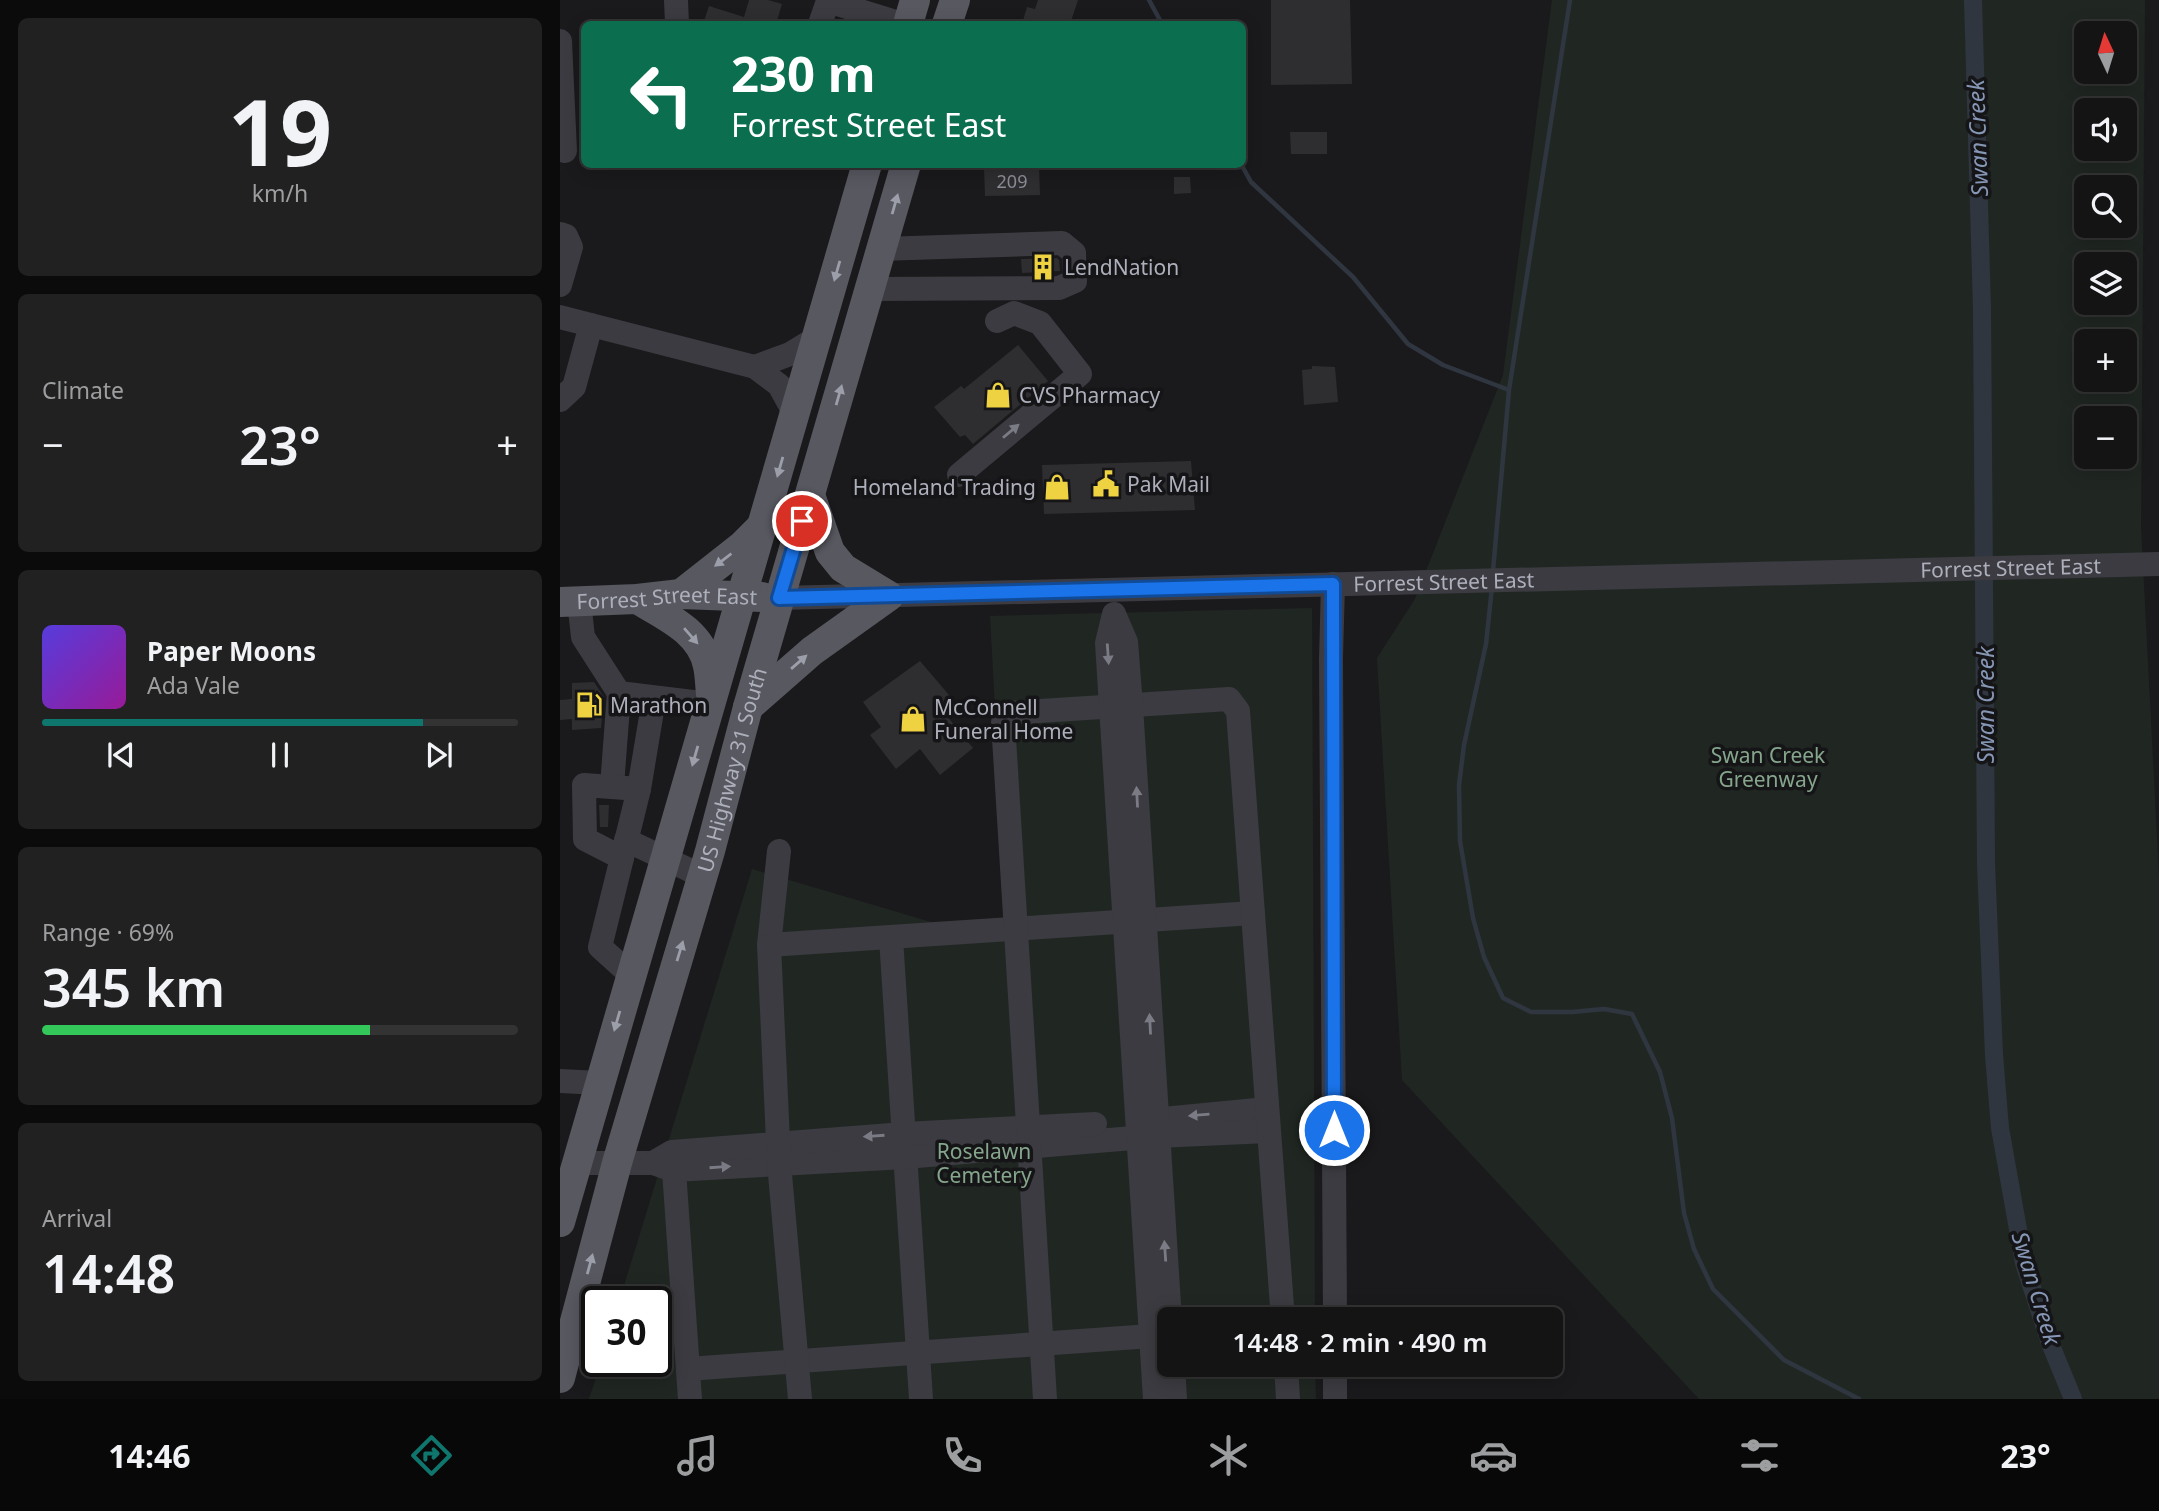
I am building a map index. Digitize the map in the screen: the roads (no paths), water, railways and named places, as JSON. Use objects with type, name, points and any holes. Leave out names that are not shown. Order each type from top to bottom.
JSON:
[{"type":"main road","points":[[909,21],[915,0]]},
{"type":"main road","points":[[948,21],[955,0]]},
{"type":"main road","name":"US Highway 31 South","points":[[560,1222],[866,168]]},
{"type":"main road","name":"US Highway 31 South","points":[[560,1378],[617,1163],[905,168]]},
{"type":"main road","points":[[748,707],[812,651],[889,596],[843,568],[830,552],[810,495]]},
{"type":"main road","points":[[681,594],[764,525]]},
{"type":"main road","name":"Forrest Street East","points":[[570,602],[681,594],[779,598]]},
{"type":"main road","points":[[637,599],[685,628],[699,644],[708,664],[710,701]]},
{"type":"street","points":[[676,0],[677,21]]},
{"type":"street","points":[[821,21],[828,1],[892,21]]},
{"type":"street","points":[[560,41],[570,150]]},
{"type":"street","points":[[560,234],[566,236],[571,247],[560,285]]},
{"type":"street","points":[[870,289],[1059,288],[1074,281],[1076,269],[1074,253],[1062,243],[881,249]]},
{"type":"street","points":[[959,475],[1080,374],[1041,324],[1014,313],[997,321]]},
{"type":"street","points":[[560,317],[755,367],[779,385],[795,414]]},
{"type":"street","points":[[560,400],[574,387],[591,325]]},
{"type":"street","points":[[755,367],[790,354],[818,334],[855,341]]},
{"type":"street","name":"Forrest Street East","points":[[779,598],[889,596],[1113,601],[1333,584],[2159,564]]},
{"type":"street","points":[[1333,584],[1331,659],[1335,1307]]},
{"type":"street","points":[[1113,601],[1107,643],[1121,707],[1158,1307]]},
{"type":"street","points":[[570,602],[583,636],[619,693],[612,786]]},
{"type":"street","points":[[619,693],[654,699],[710,701]]},
{"type":"street","points":[[631,975],[600,947],[639,789],[654,699]]},
{"type":"street","points":[[1045,1399],[1003,722],[1009,712],[1229,699],[1238,711],[1282,1307]]},
{"type":"street","points":[[639,789],[584,785],[585,839],[666,858],[702,876]]},
{"type":"street","points":[[779,852],[769,945],[779,1153],[799,1360],[800,1399]]},
{"type":"street","points":[[769,945],[1253,913]]},
{"type":"street","points":[[891,939],[921,1399]]},
{"type":"street","points":[[560,1081],[600,1083]]},
{"type":"street","points":[[578,1163],[666,1162],[1267,1120]]},
{"type":"street","points":[[1147,1129],[1168,1307]]},
{"type":"street","points":[[666,1162],[690,1399]]},
{"type":"street","points":[[688,1368],[1157,1335]]},
{"type":"street","points":[[1155,1399],[1157,1373]]},
{"type":"street","points":[[1174,1377],[1175,1399]]},
{"type":"street","points":[[1287,1377],[1288,1399]]},
{"type":"street","points":[[1335,1377],[1335,1399]]},
{"type":"waterway","points":[[1149,0],[1160,21]]},
{"type":"waterway","points":[[1493,571],[1509,390],[1570,0]]},
{"type":"waterway","name":"Swan Creek","points":[[1973,0],[1982,309],[1986,864],[1994,1055],[2000,1128],[2024,1263],[2050,1343],[2073,1399]]},
{"type":"waterway","points":[[1243,168],[1251,182],[1353,277],[1408,344],[1443,365],[1509,390]]},
{"type":"waterway","points":[[1492,587],[1486,644],[1464,745],[1459,785],[1460,841],[1473,918],[1484,957],[1503,998],[1531,1012],[1604,1009],[1632,1014],[1660,1072],[1672,1118],[1684,1213],[1694,1249],[1713,1289],[1784,1360],[1859,1399]]},
{"type":"place","name":"LendNation","points":[[1043,267]]},
{"type":"place","name":"CVS Pharmacy","points":[[998,395]]},
{"type":"place","name":"Pak Mail","points":[[1106,484]]},
{"type":"place","name":"Homeland Trading","points":[[1057,487]]},
{"type":"place","name":"Marathon","points":[[589,705]]},
{"type":"place","name":"McConnell Funeral Home","points":[[913,719]]},
{"type":"park label","name":"Swan Creek Greenway","points":[[1768,767]]},
{"type":"park label","name":"Roselawn Cemetery","points":[[984,1163]]}]
